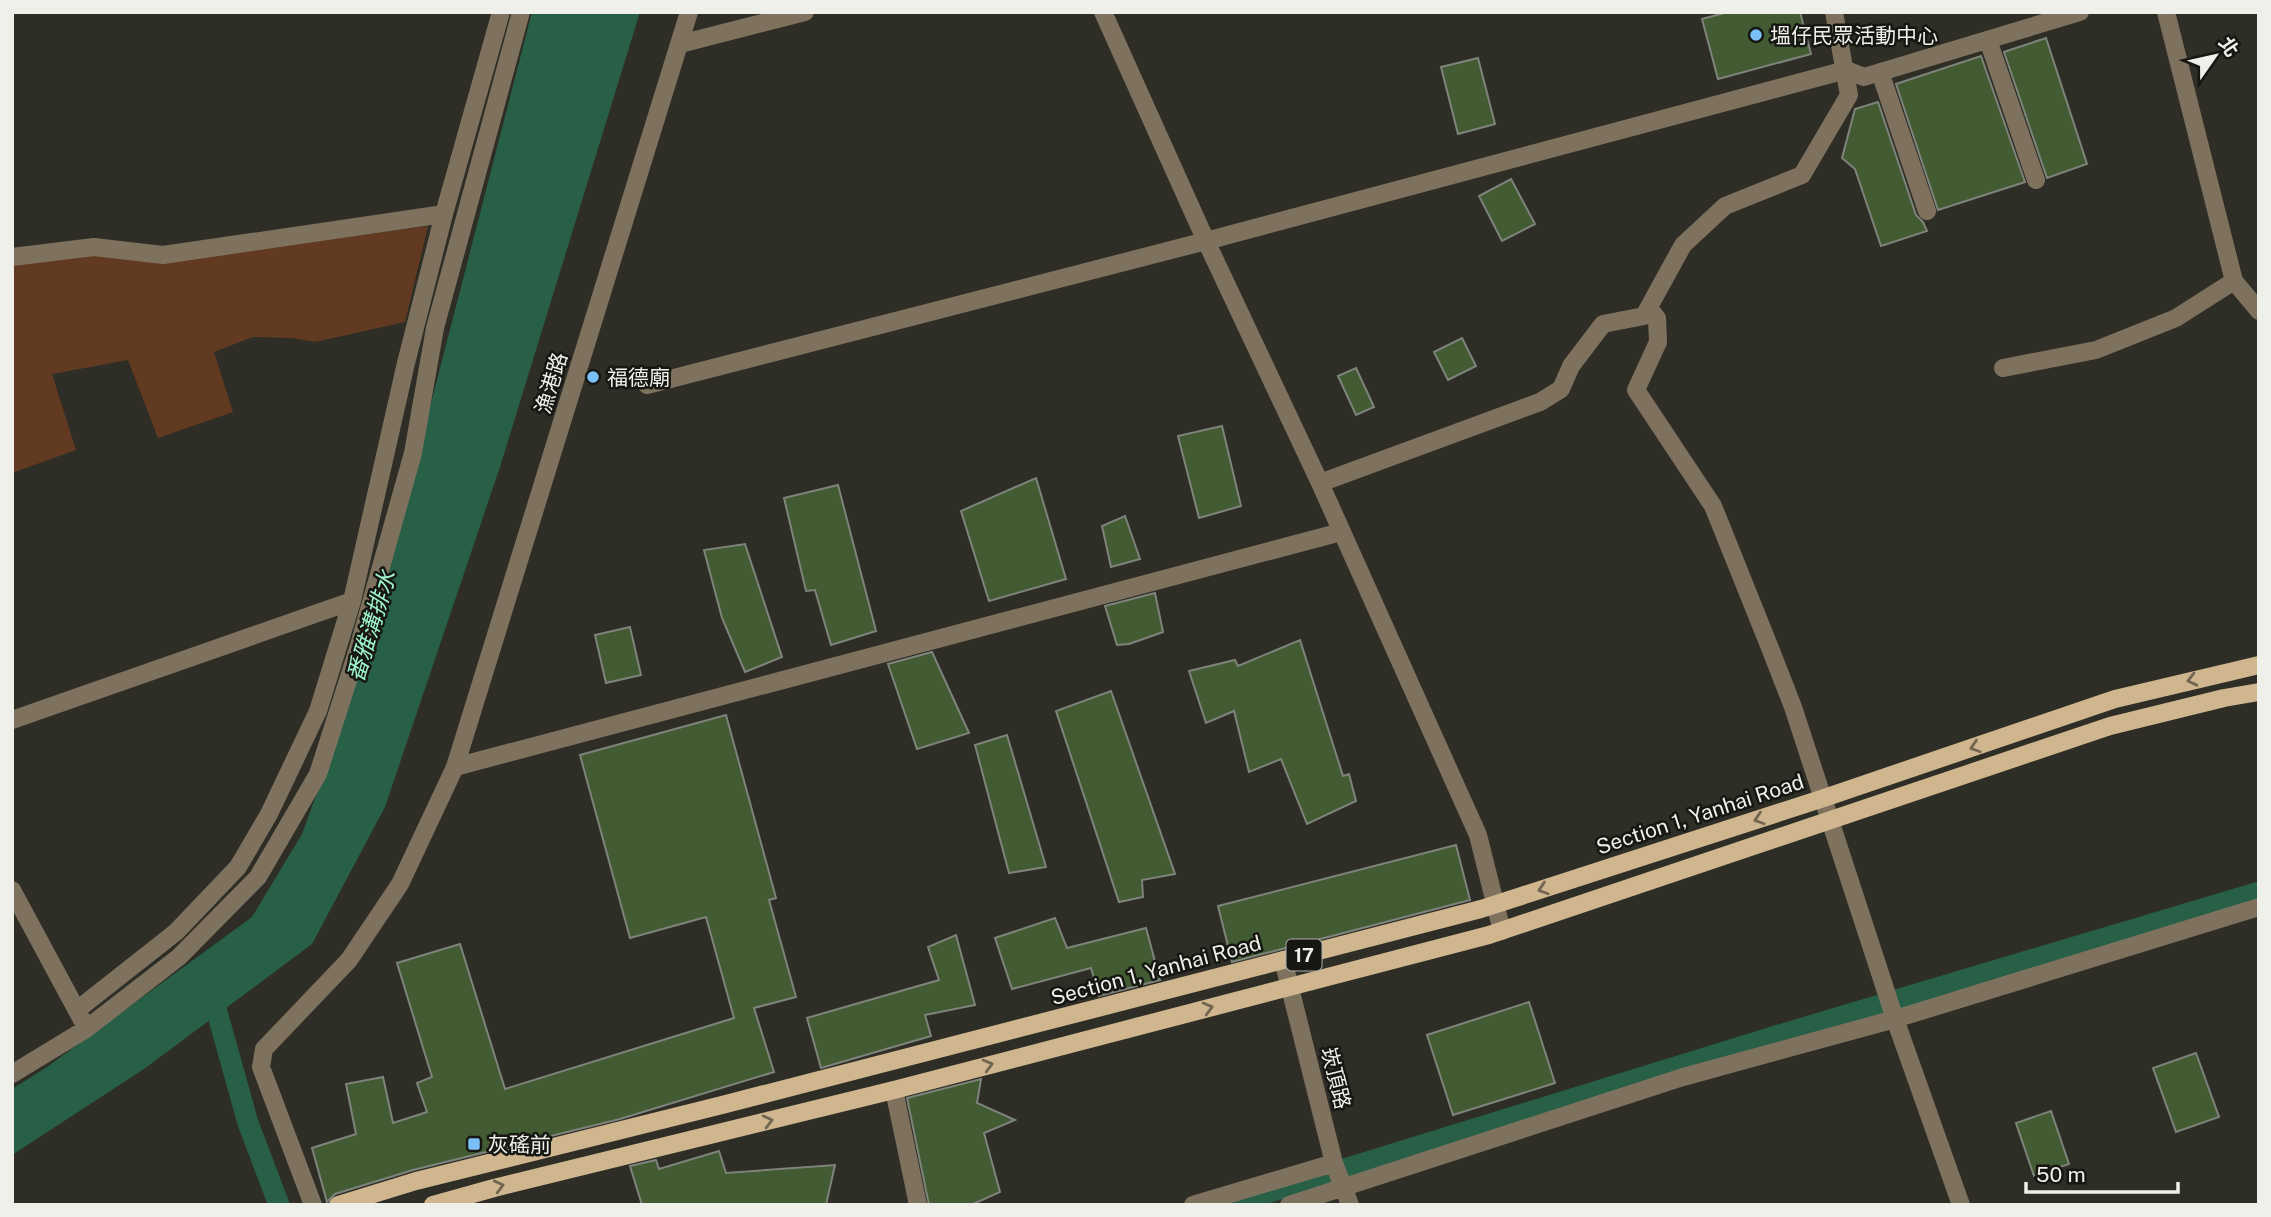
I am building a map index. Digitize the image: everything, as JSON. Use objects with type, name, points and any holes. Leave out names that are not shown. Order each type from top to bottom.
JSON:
[{"type":"main road","name":"Section 1, Yanhai Road","points":[[338,1205],[416,1181],[722,1105],[1494,905],[2115,699],[2259,666]]},
{"type":"main road","name":"17","points":[[433,1205],[926,1082],[1502,930],[2109,726],[2259,692]]},
{"type":"main road","points":[[921,1054],[926,1082]]},
{"type":"main road","points":[[722,1105],[728,1130]]},
{"type":"street","points":[[77,1010],[176,932],[238,867],[269,814],[318,711],[352,601],[406,363],[444,214],[501,12]]},
{"type":"street","points":[[12,1074],[86,1029],[179,957],[258,877],[318,774],[358,649],[413,453],[435,328],[521,12]]},
{"type":"street","name":"漁港路","points":[[313,1205],[261,1067],[264,1049],[349,960],[400,884],[455,767],[689,12]]},
{"type":"street","points":[[680,44],[805,12]]},
{"type":"street","points":[[1104,12],[1478,835],[1502,930]]},
{"type":"street","points":[[1320,483],[1540,402],[1561,389],[1571,366],[1603,324],[1644,316],[1683,245],[1725,206],[1802,175],[1849,95],[1834,12]]},
{"type":"street","points":[[647,385],[1206,241],[1846,70],[1864,77],[2080,12]]},
{"type":"street","points":[[2166,12],[2234,281],[2259,311]]},
{"type":"street","points":[[1988,40],[2036,180]]},
{"type":"street","points":[[1880,72],[1927,211]]},
{"type":"street","points":[[12,257],[94,247],[163,255],[444,214]]},
{"type":"street","points":[[2003,368],[2096,351],[2176,318],[2234,281]]},
{"type":"street","points":[[1648,308],[1657,318],[1658,342],[1636,390],[1713,506],[1784,684],[1824,797],[1895,1019],[1961,1205]]},
{"type":"street","points":[[455,767],[1341,532]]},
{"type":"street","points":[[12,720],[352,601]]},
{"type":"street","points":[[12,890],[86,1029]]},
{"type":"street","points":[[1289,1205],[1347,1196],[1683,1077],[1895,1019],[2259,907]]},
{"type":"street","name":"崁頂路","points":[[1283,960],[1334,1163],[1347,1196]]},
{"type":"street","points":[[894,1090],[918,1205]]},
{"type":"street","points":[[1193,1205],[1334,1163]]},
{"type":"shaded area","points":[[428,226],[405,322],[315,342],[292,338],[253,337],[214,352],[233,412],[158,438],[128,360],[52,374],[76,450],[12,473],[12,264],[93,253],[161,262]]},
{"type":"water","name":"番雅溝排水","points":[[532,12],[640,12],[500,467],[385,807],[312,944],[144,1069],[12,1155],[12,1089],[47,1067],[252,917],[302,834],[340,730],[416,461]]},
{"type":"building","name":"塭仔民眾活動中心","points":[[1728,12],[1800,12],[1811,54],[1718,79],[1702,19]]},
{"type":"building","points":[[2046,38],[2087,164],[2047,178],[2004,52]]},
{"type":"building","points":[[1981,56],[2025,182],[1938,210],[1896,84]]},
{"type":"building","points":[[1478,58],[1495,124],[1458,134],[1441,67]]},
{"type":"building","points":[[1878,102],[1916,215],[1927,231],[1881,246],[1855,169],[1842,158],[1855,109]]},
{"type":"building","points":[[1511,179],[1535,224],[1502,241],[1479,196]]},
{"type":"building","points":[[1462,338],[1476,366],[1448,380],[1434,352]]},
{"type":"building","points":[[1356,368],[1374,407],[1356,415],[1338,376]]},
{"type":"building","points":[[1222,426],[1241,506],[1199,518],[1178,436]]},
{"type":"building","points":[[1036,478],[1066,579],[989,601],[961,511]]},
{"type":"building","points":[[838,485],[876,631],[831,645],[815,590],[806,591],[784,498]]},
{"type":"building","points":[[1125,516],[1140,559],[1111,567],[1102,526]]},
{"type":"building","points":[[745,544],[782,657],[745,672],[722,618],[704,550]]},
{"type":"building","points":[[1155,593],[1163,632],[1129,644],[1117,645],[1105,606]]},
{"type":"building","points":[[630,627],[641,675],[606,683],[595,635]]},
{"type":"building","points":[[1300,640],[1343,776],[1349,774],[1356,801],[1307,824],[1281,759],[1249,772],[1234,711],[1206,723],[1189,671],[1235,660],[1238,666]]},
{"type":"building","points":[[932,652],[969,733],[917,749],[888,664]]},
{"type":"building","points":[[1111,691],[1175,874],[1142,880],[1143,897],[1119,902],[1056,711]]},
{"type":"building","points":[[726,715],[776,898],[769,900],[796,997],[754,1008],[774,1072],[620,1119],[413,1170],[335,1194],[327,1202],[312,1148],[356,1134],[346,1084],[383,1077],[393,1123],[427,1112],[417,1083],[432,1077],[397,963],[460,944],[505,1089],[734,1018],[706,917],[630,938],[580,755]]},
{"type":"building","points":[[1007,735],[1046,867],[1009,873],[975,745]]},
{"type":"building","points":[[1456,845],[1470,900],[1232,962],[1218,906]]},
{"type":"building","points":[[1055,918],[1067,948],[1146,928],[1160,980],[1099,996],[1091,968],[1012,989],[995,938]]},
{"type":"building","points":[[956,935],[975,1005],[925,1015],[931,1036],[821,1068],[807,1018],[939,980],[928,947]]},
{"type":"building","points":[[1529,1002],[1555,1083],[1453,1115],[1427,1035]]},
{"type":"building","points":[[2196,1053],[2219,1117],[2176,1132],[2153,1068]]},
{"type":"building","points":[[981,1079],[977,1103],[1015,1120],[984,1133],[1000,1192],[971,1205],[929,1205],[907,1098]]},
{"type":"building","points":[[2051,1111],[2069,1164],[2034,1176],[2016,1123]]},
{"type":"building","points":[[719,1151],[726,1173],[835,1165],[826,1205],[642,1205],[630,1166],[656,1160],[659,1169]]},
{"type":"waterway","points":[[1228,1205],[1776,1036],[2259,892]]},
{"type":"waterway","points":[[210,987],[248,1123],[279,1205]]},
{"type":"place","name":"塭仔民眾活動中心","points":[[1756,35]]},
{"type":"place","name":"福德廟","points":[[593,377]]},
{"type":"place","name":"灰磘前","points":[[474,1144]]}]
